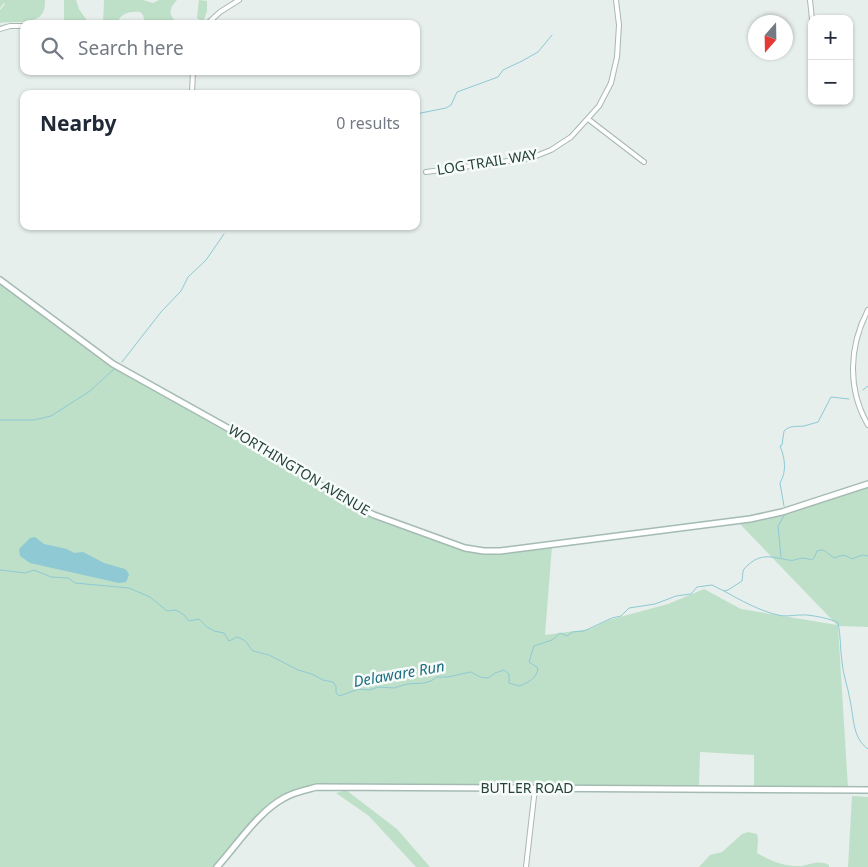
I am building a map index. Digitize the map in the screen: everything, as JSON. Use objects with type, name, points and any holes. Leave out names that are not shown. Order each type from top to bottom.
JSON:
[{"type":"main road","name":"WORTHINGTON AVENUE","points":[[0,280],[113,364],[260,446],[344,500],[374,515],[465,548],[500,551],[750,519],[776,513],[868,484]]},
{"type":"main road","name":"BUTLER ROAD","points":[[217,867],[268,809],[286,796],[317,787],[868,790]]},
{"type":"street","points":[[211,20],[239,0]]},
{"type":"street","name":"LOG TRAIL WAY","points":[[426,172],[538,156],[567,140],[588,120],[607,92],[615,68],[619,25],[616,0]]},
{"type":"street","points":[[810,0],[812,15]]},
{"type":"street","points":[[0,29],[20,26]]},
{"type":"street","points":[[192,90],[193,75]]},
{"type":"street","points":[[588,120],[644,162]]},
{"type":"street","points":[[868,310],[854,347],[852,366],[856,396],[868,424]]},
{"type":"street","points":[[526,867],[535,788]]},
{"type":"green space","points":[[0,0],[45,0],[41,15],[33,20],[0,23],[0,10],[4,3],[0,8]]},
{"type":"green space","points":[[64,0],[76,0],[79,9],[87,20],[64,20]]},
{"type":"green space","points":[[104,0],[143,0],[153,3],[159,0],[177,0],[171,10],[171,16],[175,20],[144,20],[140,12],[129,12],[118,20],[103,20]]},
{"type":"green space","points":[[199,0],[207,1],[207,11],[204,20],[197,18]]},
{"type":"green space","points":[[0,280],[35,309],[117,369],[246,440],[362,510],[472,550],[552,546],[545,635],[590,629],[609,620],[668,604],[704,589],[741,609],[837,625],[739,523],[868,486],[868,627],[838,626],[848,788],[754,787],[754,755],[700,752],[699,787],[328,785],[299,790],[280,798],[260,815],[216,867],[0,867]]},
{"type":"green space","points":[[346,790],[397,829],[430,867],[416,867],[369,816],[336,793]]},
{"type":"green space","points":[[852,796],[868,797],[868,867],[848,867]]},
{"type":"green space","points":[[748,832],[757,834],[757,853],[773,861],[796,866],[822,863],[829,865],[829,867],[699,867],[710,855],[722,852],[742,834]]},
{"type":"water","points":[[35,537],[44,544],[67,549],[74,553],[83,552],[104,563],[125,569],[129,575],[126,582],[119,583],[30,563],[20,556],[19,549],[30,538]]},
{"type":"waterway","points":[[420,113],[446,108],[451,105],[457,92],[498,77],[503,70],[538,52],[552,35]]},
{"type":"waterway","points":[[122,362],[161,312],[181,291],[188,277],[206,260],[224,234]]},
{"type":"waterway","points":[[0,420],[34,420],[51,416],[90,391],[114,369]]},
{"type":"waterway","points":[[863,390],[868,386]]},
{"type":"waterway","points":[[784,506],[780,483],[784,469],[784,460],[780,446],[782,445],[784,431],[791,427],[818,422],[831,397],[849,399]]},
{"type":"waterway","points":[[781,557],[778,526],[785,514]]},
{"type":"waterway","name":"Delaware Run","points":[[0,570],[25,573],[34,570],[51,577],[68,578],[75,583],[129,588],[150,597],[167,611],[176,610],[189,621],[199,619],[214,631],[224,633],[229,641],[237,637],[246,642],[253,651],[269,655],[298,670],[333,682],[336,686],[336,693],[339,696],[359,689],[394,688],[407,684],[424,683],[437,677],[448,677],[471,672],[480,677],[488,678],[504,670],[509,674],[509,683],[519,686],[532,680],[536,675],[538,668],[529,662],[534,646],[552,640],[560,633],[567,636],[572,632],[584,631],[612,618],[621,616],[629,608],[655,604],[676,596],[691,594],[697,587],[712,585],[724,591],[728,590],[742,581],[744,569],[759,558],[769,557],[791,560],[804,558],[811,560],[817,551],[820,550],[835,558],[846,556],[852,559],[862,555],[868,556]]},
{"type":"waterway","points":[[724,591],[750,605],[771,613],[784,616],[814,616],[838,623],[843,667],[854,727],[859,739],[868,749]]}]
